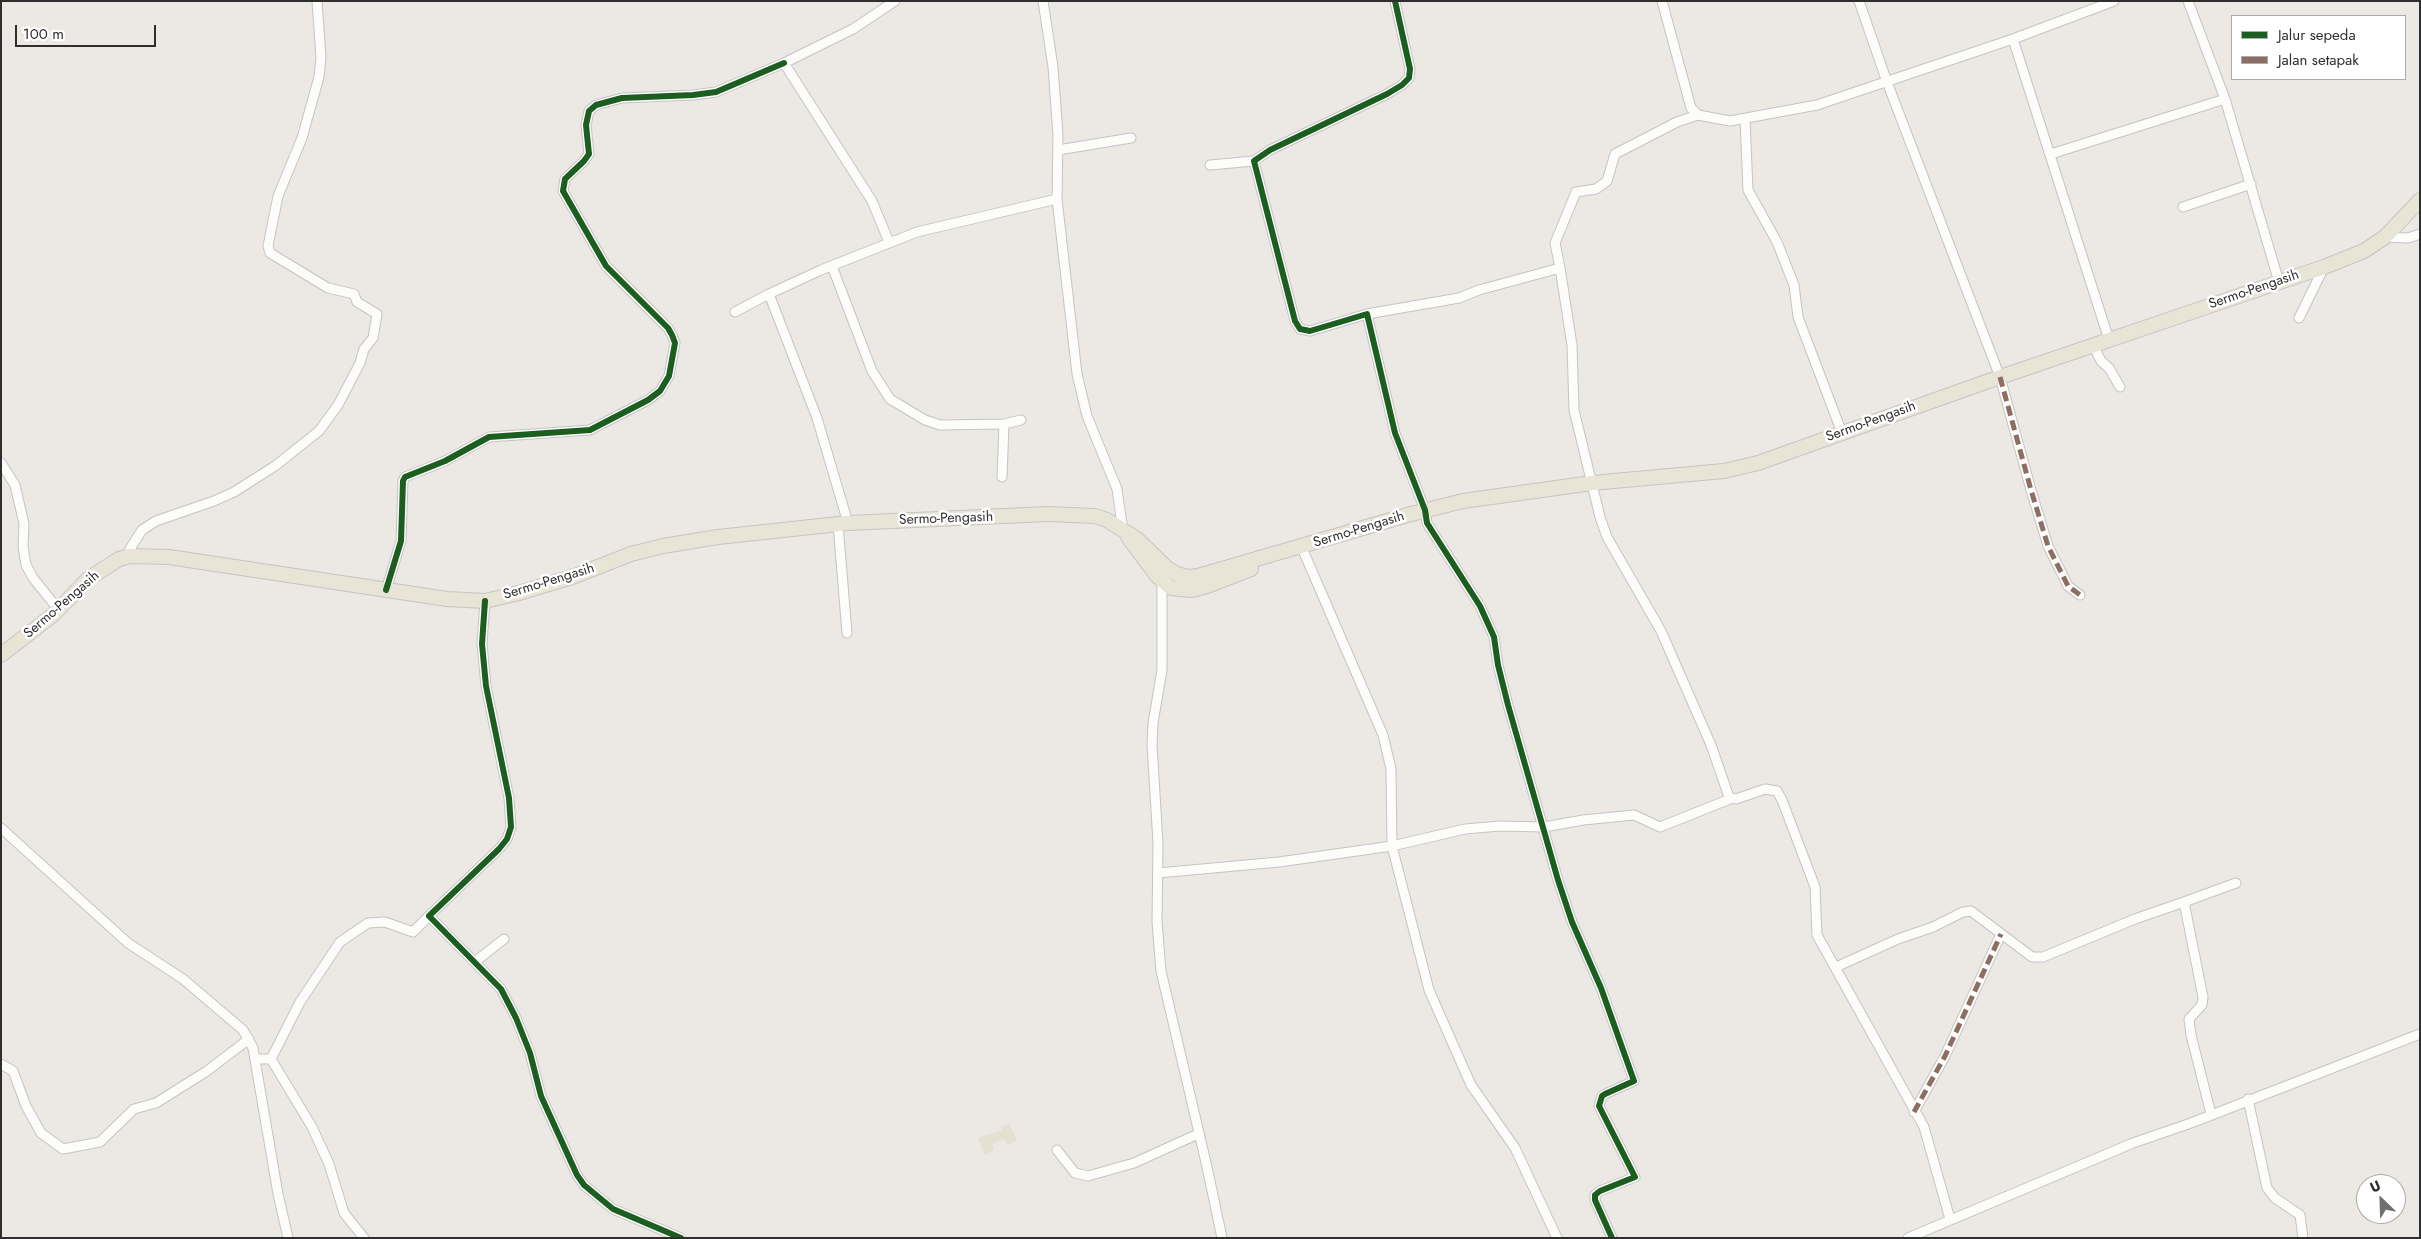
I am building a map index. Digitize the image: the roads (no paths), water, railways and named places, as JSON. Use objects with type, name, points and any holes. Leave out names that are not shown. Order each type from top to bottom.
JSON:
[{"type":"main road","name":"Sermo-Pengasih","points":[[1,655],[58,609],[88,579],[119,559],[130,556],[169,556],[447,599],[485,601],[575,576],[631,554],[663,546],[718,537],[843,523],[1048,514],[1086,515],[1107,520],[1124,532],[1137,538],[1168,568],[1187,577],[1210,574],[1425,510],[1502,494],[1592,483],[1724,471],[1758,463],[2000,377],[2324,267],[2364,251],[2385,237],[2420,200]]},
{"type":"main road","name":"Sermo-Pengasih","points":[[1124,532],[1162,582],[1171,588],[1183,590],[1206,586],[1241,574],[1296,549]]},
{"type":"street","points":[[130,556],[130,549],[142,530],[156,521],[234,492],[275,466],[319,431],[338,405],[360,363],[364,349],[373,338],[377,314],[357,302],[354,294],[328,288],[270,253],[268,246],[278,196],[302,138],[319,77],[321,58],[318,1]]},
{"type":"street","points":[[386,590],[401,541],[402,488],[405,477],[445,461],[489,437],[590,430],[648,400],[660,391],[669,376],[675,343],[668,328],[606,266],[563,191],[565,179],[584,161],[588,154],[586,125],[589,111],[596,105],[622,98],[693,95],[716,92],[854,29],[895,1]]},
{"type":"street","points":[[1043,1],[1053,67],[1058,150],[1057,199],[1064,278],[1081,397],[1117,488],[1124,532]]},
{"type":"street","points":[[1210,165],[1254,161],[1270,150],[1402,86],[1409,78],[1410,69],[1395,1]]},
{"type":"street","points":[[1662,1],[1691,108],[1698,115],[1710,119],[1730,121],[1816,105],[2013,39],[2114,1]]},
{"type":"street","points":[[1859,1],[1887,82],[2000,377],[2030,490],[2048,546],[2068,586],[2080,595]]},
{"type":"street","points":[[2188,1],[2224,100],[2251,184],[2279,282]]},
{"type":"street","points":[[2013,39],[2109,340]]},
{"type":"street","points":[[784,62],[872,201],[889,242]]},
{"type":"street","points":[[2051,154],[2224,100]]},
{"type":"street","points":[[1698,115],[1677,122],[1615,154],[1607,181],[1596,189],[1576,192],[1555,243],[1572,345],[1574,410],[1600,517],[1607,537],[1661,631],[1712,745],[1730,799]]},
{"type":"street","points":[[1745,119],[1748,190],[1777,242],[1794,285],[1798,317],[1842,433]]},
{"type":"street","points":[[1058,150],[1131,138]]},
{"type":"street","points":[[1254,161],[1290,303],[1300,329],[1310,332],[1367,314],[1459,298],[1479,290],[1560,268]]},
{"type":"street","points":[[2183,207],[2251,184]]},
{"type":"street","points":[[735,312],[769,294],[832,266],[917,232],[1057,199]]},
{"type":"street","points":[[2385,237],[2408,238],[2420,234]]},
{"type":"street","points":[[832,266],[872,371],[890,399],[925,420],[940,425],[1004,424],[1021,420]]},
{"type":"street","points":[[2298,318],[2324,267]]},
{"type":"street","points":[[769,294],[817,418],[843,523],[847,633]]},
{"type":"street","points":[[1367,314],[1394,433],[1432,532],[1465,581],[1488,621],[1494,637],[1498,665],[1508,705],[1558,880],[1572,922],[1601,988],[1634,1081],[1602,1096],[1599,1106],[1634,1177],[1600,1191],[1595,1195],[1612,1238]]},
{"type":"street","points":[[2093,345],[2101,361],[2110,368],[2120,387]]},
{"type":"street","points":[[1002,477],[1004,424]]},
{"type":"street","points":[[1,462],[15,485],[24,524],[23,546],[26,565],[33,578],[58,609]]},
{"type":"street","points":[[1296,549],[1383,735],[1391,769],[1392,846],[1429,990],[1471,1085],[1515,1148],[1557,1238]]},
{"type":"street","points":[[1162,582],[1162,670],[1153,723],[1152,746],[1158,844],[1157,922],[1161,971],[1222,1238]]},
{"type":"street","points":[[271,1059],[300,1002],[340,942],[368,923],[385,922],[413,932],[508,839],[511,827],[509,798],[486,686],[482,644],[485,601]]},
{"type":"street","points":[[1158,872],[1279,862],[1392,846],[1465,829],[1500,826],[1544,827],[1583,820],[1634,815],[1660,827],[1730,799],[1765,789],[1777,791],[1812,878],[1816,901],[1817,935],[1924,1127],[1950,1218]]},
{"type":"street","points":[[1,828],[128,943],[183,978],[243,1030],[249,1039],[255,1059],[278,1194],[288,1238]]},
{"type":"street","points":[[1836,967],[1898,939],[1933,927],[1963,912],[1971,911],[2032,957],[2043,957],[2135,919],[2236,883]]},
{"type":"street","points":[[2184,902],[2203,997],[2202,1005],[2189,1019],[2191,1035],[2211,1114]]},
{"type":"street","points":[[429,916],[476,961],[501,989],[516,1018],[530,1053],[541,1096],[577,1175],[584,1185],[613,1210],[681,1238]]},
{"type":"street","points":[[1914,1112],[1945,1056],[2001,934]]},
{"type":"street","points":[[476,961],[504,939]]},
{"type":"street","points":[[1908,1238],[1950,1218],[2133,1143],[2420,1034]]},
{"type":"street","points":[[1,1064],[13,1072],[26,1106],[41,1133],[63,1149],[100,1142],[134,1109],[156,1103],[207,1071],[249,1039]]},
{"type":"street","points":[[255,1059],[271,1059]]},
{"type":"street","points":[[271,1059],[312,1127],[328,1164],[344,1213],[364,1238]]},
{"type":"street","points":[[2248,1100],[2267,1188],[2275,1198],[2300,1215],[2303,1238]]},
{"type":"street","points":[[1057,1150],[1075,1173],[1088,1176],[1134,1163],[1198,1134]]}]
